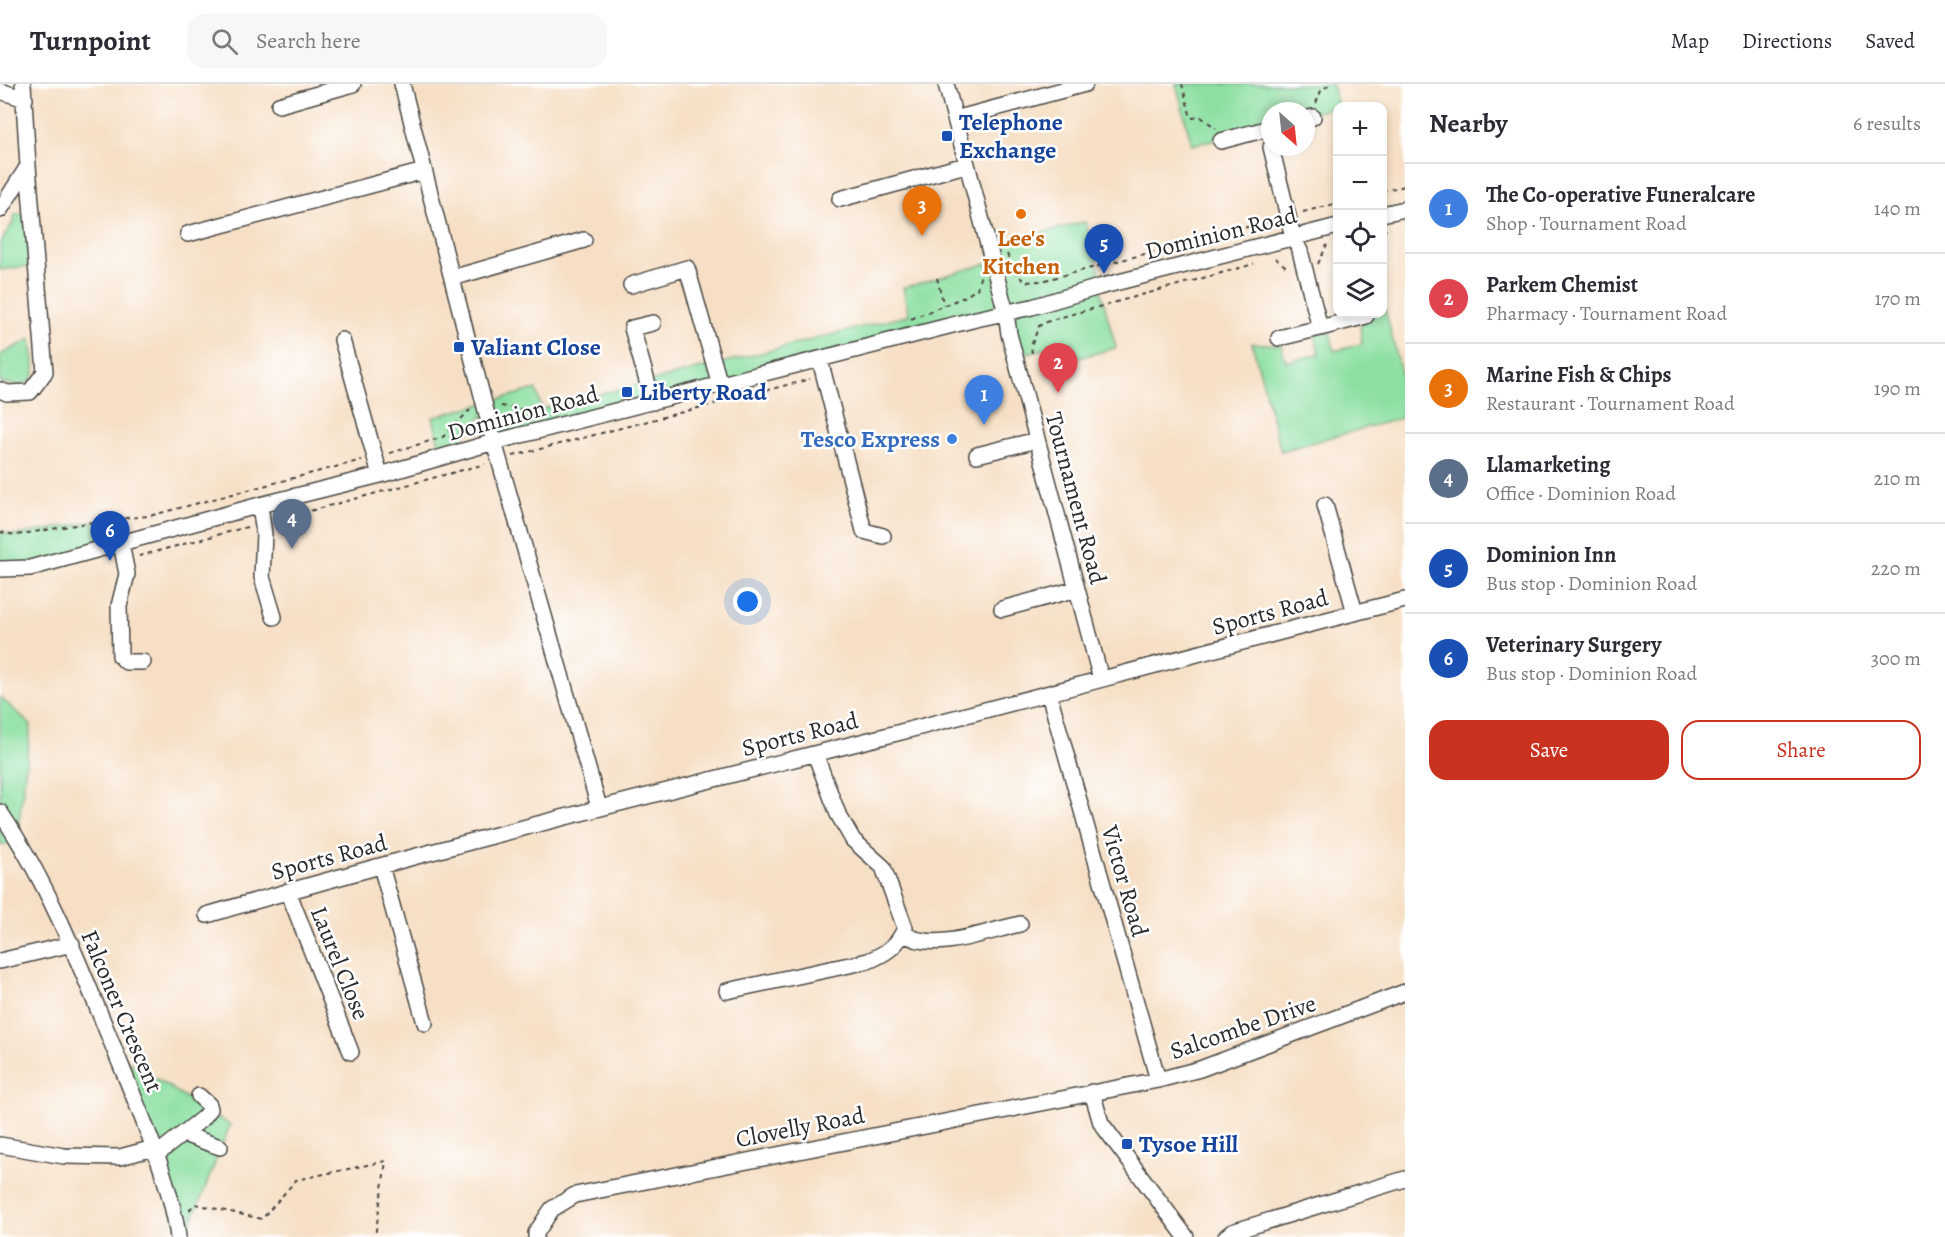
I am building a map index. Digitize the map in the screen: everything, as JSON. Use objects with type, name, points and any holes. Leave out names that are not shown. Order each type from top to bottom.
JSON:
[{"type":"street","points":[[279,105],[353,84]]},
{"type":"street","points":[[402,84],[494,442],[599,807]]},
{"type":"street","name":"Tournament Road","points":[[946,84],[966,165],[967,194],[981,244],[1006,313],[1009,334],[1101,679]]},
{"type":"street","points":[[955,119],[1085,84]]},
{"type":"street","points":[[0,91],[24,91],[45,372],[30,392],[8,393],[0,390]]},
{"type":"street","points":[[1221,141],[1261,131]]},
{"type":"street","points":[[1273,156],[1293,237],[1300,251],[1320,328]]},
{"type":"street","points":[[840,199],[966,165]]},
{"type":"street","points":[[0,210],[28,166]]},
{"type":"street","points":[[188,234],[424,171]]},
{"type":"street","points":[[1387,213],[1405,209]]},
{"type":"street","name":"Dominion Road","points":[[0,569],[30,568],[260,505],[380,475],[494,442],[1006,313],[1333,227]]},
{"type":"street","points":[[452,278],[584,240]]},
{"type":"street","points":[[631,285],[687,268],[720,385]]},
{"type":"street","points":[[1279,338],[1358,318]]},
{"type":"street","points":[[652,323],[632,328],[653,402]]},
{"type":"street","points":[[342,340],[380,475]]},
{"type":"street","points":[[820,360],[864,531],[883,536]]},
{"type":"street","points":[[977,455],[1037,440]]},
{"type":"street","points":[[260,505],[263,523],[262,577],[274,617]]},
{"type":"street","points":[[1325,505],[1354,613]]},
{"type":"street","points":[[121,543],[125,560],[125,586],[119,606],[120,656],[126,662],[143,662]]},
{"type":"street","points":[[1002,609],[1077,589]]},
{"type":"street","name":"Sports Road","points":[[207,915],[599,807],[1049,694],[1405,600]]},
{"type":"street","name":"Victor Road","points":[[1049,694],[1158,1080]]},
{"type":"street","points":[[727,991],[868,961],[883,955],[900,940],[905,928],[883,867],[853,840],[838,814],[815,754]]},
{"type":"street","name":"Falconer Crescent","points":[[0,812],[17,837],[72,944],[155,1152],[177,1230]]},
{"type":"street","points":[[381,866],[425,1023]]},
{"type":"street","name":"Laurel Close","points":[[288,891],[351,1052]]},
{"type":"street","points":[[903,933],[922,942],[943,942],[1020,924]]},
{"type":"street","points":[[0,961],[72,944]]},
{"type":"street","name":"Salcombe Drive","points":[[1092,1092],[1158,1080],[1200,1069],[1405,992]]},
{"type":"street","points":[[1092,1092],[1101,1124],[1186,1237]]},
{"type":"street","name":"Clovelly Road","points":[[536,1237],[536,1233],[552,1209],[575,1195],[1092,1092]]},
{"type":"street","points":[[0,1145],[64,1156],[120,1157],[155,1152],[203,1118],[210,1108],[199,1096]]},
{"type":"street","points":[[183,1134],[220,1147]]},
{"type":"street","points":[[1226,1237],[1233,1232],[1405,1179]]},
{"type":"path","points":[[1182,84],[1191,118],[1201,117],[1211,122],[1218,130],[1221,141]]},
{"type":"path","points":[[1315,104],[1321,91],[1330,84]]},
{"type":"path","points":[[1387,190],[1405,186]]},
{"type":"path","points":[[1006,252],[1014,272],[1025,282],[1042,281],[1333,204]]},
{"type":"path","points":[[1275,258],[1327,244]]},
{"type":"path","points":[[1032,353],[1031,346],[1039,326],[1051,320],[1264,261]]},
{"type":"path","points":[[909,320],[964,297],[977,289],[981,272]]},
{"type":"path","points":[[937,278],[944,306]]},
{"type":"path","points":[[125,560],[500,459],[825,376]]},
{"type":"path","points":[[0,532],[16,535],[105,520],[149,516],[375,457],[443,437],[471,410],[485,403],[545,413],[555,410]]},
{"type":"path","points":[[177,1230],[195,1204],[262,1219],[296,1180],[386,1161],[375,1237]]},
{"type":"green space","points":[[1176,84],[1332,84],[1337,102],[1333,102],[1333,107],[1315,112],[1315,102],[1261,102],[1261,127],[1192,145]]},
{"type":"green space","points":[[15,214],[24,214],[28,218],[30,266],[0,270],[0,243],[13,223]]},
{"type":"green space","points":[[1085,222],[1104,286],[1100,288],[1116,348],[1078,358],[1073,342],[1015,356],[1006,313],[494,442],[483,415],[462,439],[440,449],[433,417],[536,389],[542,409],[909,315],[903,288],[992,262],[988,246]]},
{"type":"green space","points":[[1387,316],[1405,389],[1405,417],[1281,451],[1252,343],[1281,345],[1286,362],[1319,354],[1315,334],[1330,331],[1334,351],[1362,344],[1360,327],[1369,318],[1387,318]]},
{"type":"green space","points":[[31,339],[35,366],[32,379],[20,385],[0,382],[0,355]]},
{"type":"green space","points":[[105,520],[104,549],[0,569],[0,532],[16,535]]},
{"type":"green space","points":[[0,697],[31,725],[17,837],[6,845],[0,844]]},
{"type":"green space","points":[[116,1054],[230,1125],[188,1231],[181,1237]]},
{"type":"place","name":"Telephone Exchange","points":[[947,136]]},
{"type":"place","name":"Lee's Kitchen","points":[[1021,214]]},
{"type":"place","name":"Marine Fish & Chips","points":[[922,236]]},
{"type":"place","name":"Dominion Inn","points":[[1104,274]]},
{"type":"place","name":"Valiant Close","points":[[459,347]]},
{"type":"place","name":"Liberty Road","points":[[627,392]]},
{"type":"place","name":"Parkem Chemist","points":[[1058,393]]},
{"type":"place","name":"The Co-operative Funeralcare","points":[[984,425]]},
{"type":"place","name":"Tesco Express","points":[[952,439]]},
{"type":"place","name":"Llamarketing","points":[[292,549]]},
{"type":"place","name":"Veterinary Surgery","points":[[110,561]]},
{"type":"place","name":"Tysoe Hill","points":[[1127,1144]]}]
